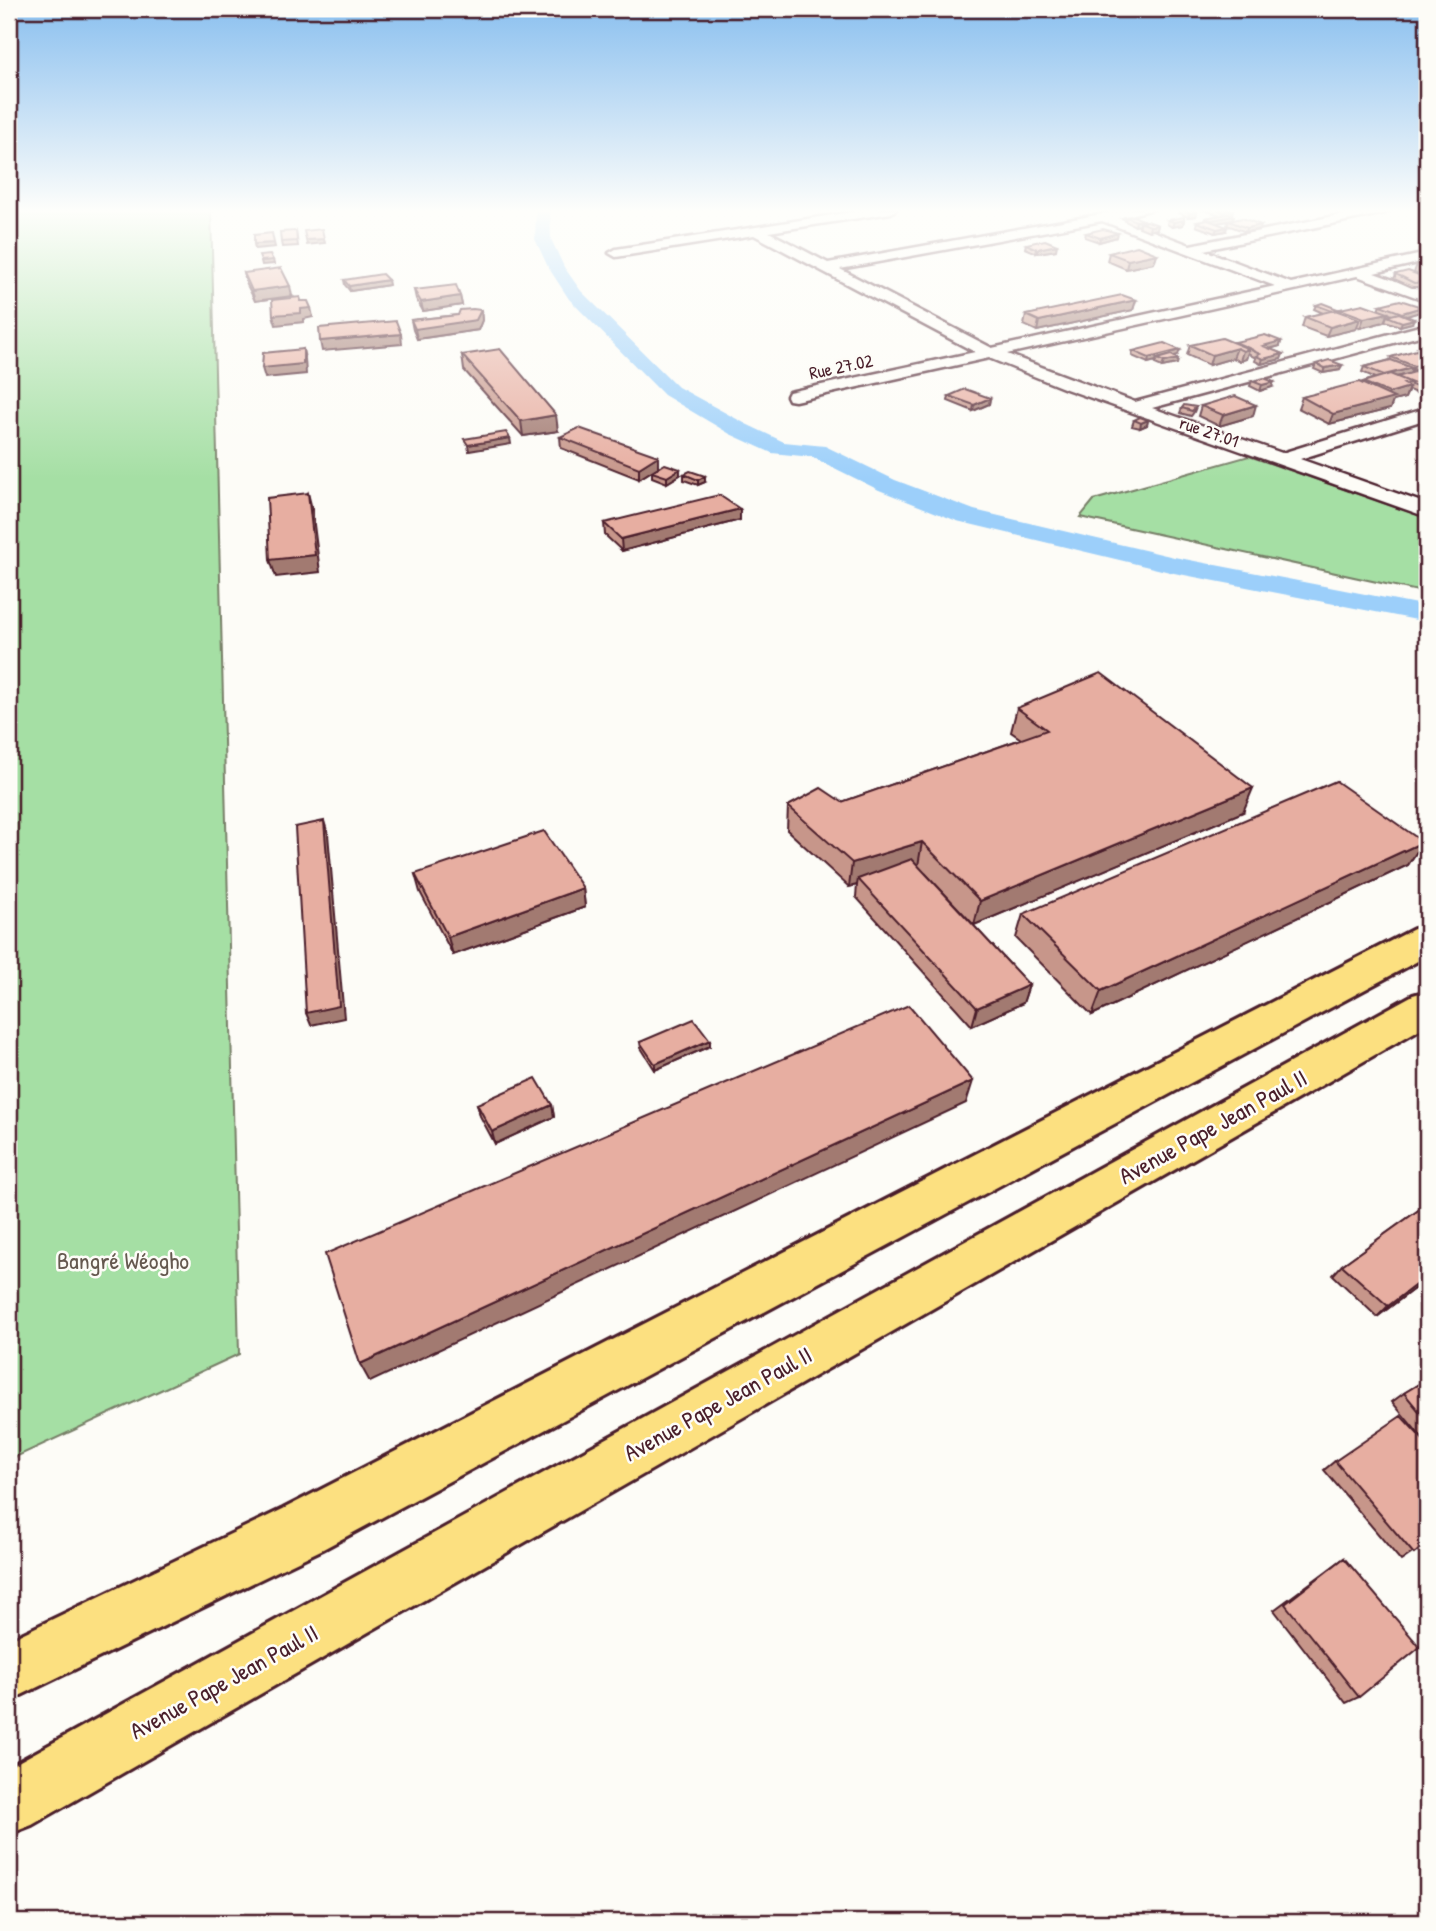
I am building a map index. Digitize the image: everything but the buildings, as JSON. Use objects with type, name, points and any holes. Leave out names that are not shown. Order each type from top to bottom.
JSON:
[{"type":"highway","points":[[9,1671],[303,1529],[1427,939]]},
{"type":"highway","name":"Avenue Pape Jean Paul II","points":[[9,1802],[1427,1006]]},
{"type":"street","points":[[888,299],[990,353]]},
{"type":"street","name":"Rue 27.02","points":[[795,396],[1241,299]]},
{"type":"street","points":[[1136,407],[1427,329]]},
{"type":"street","name":"rue 27.01","points":[[990,353],[1427,511]]},
{"type":"street","points":[[1282,459],[1427,413]]},
{"type":"green space","name":"Bangré Wéogho","points":[[9,299],[213,299],[239,1354],[9,1460]]},
{"type":"green space","points":[[1249,456],[1427,518],[1427,593],[1080,517],[1094,500]]},
{"type":"waterway","points":[[579,299],[671,391],[738,429],[780,448],[817,451],[887,485],[966,516],[1174,565],[1427,614]]}]
